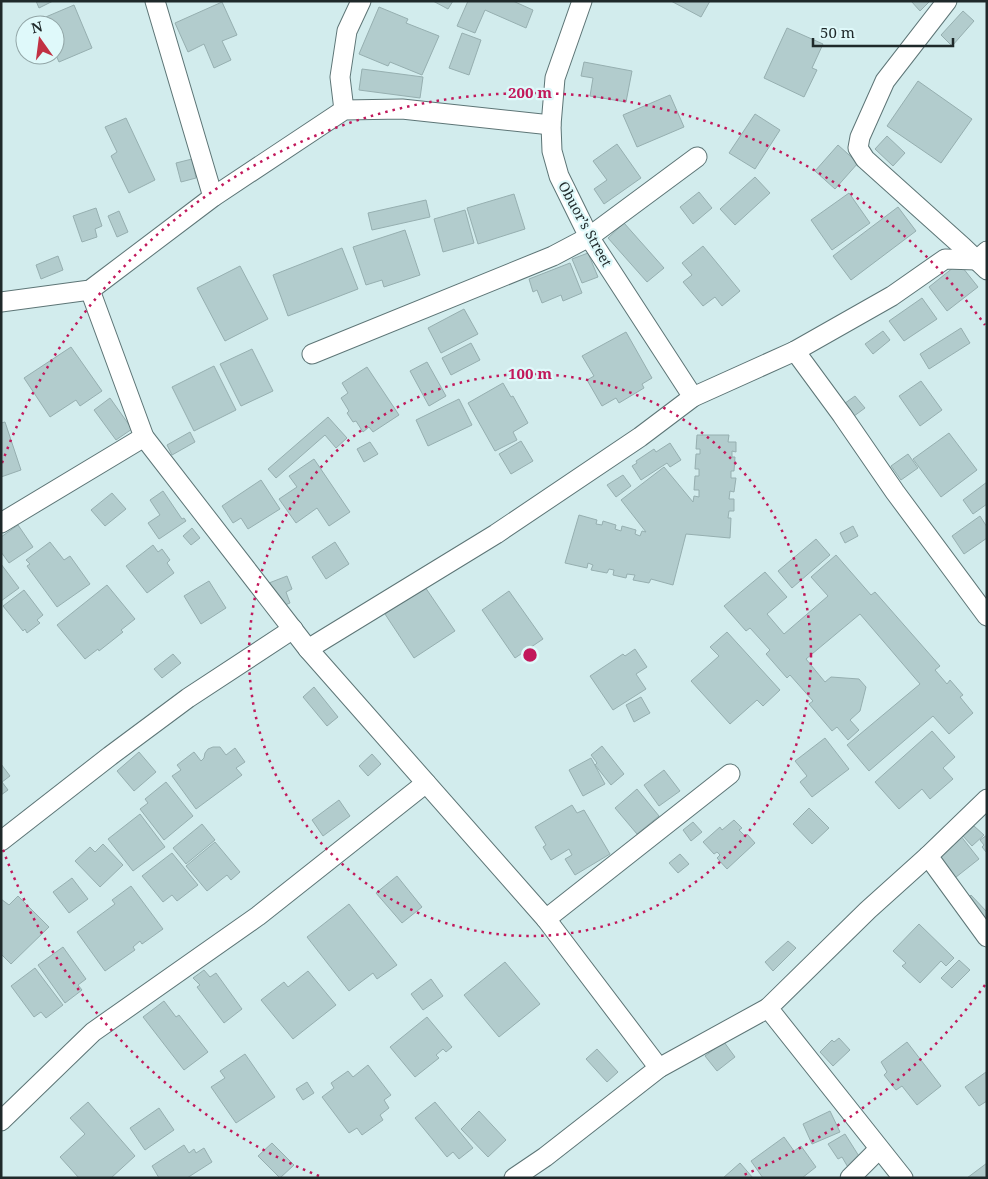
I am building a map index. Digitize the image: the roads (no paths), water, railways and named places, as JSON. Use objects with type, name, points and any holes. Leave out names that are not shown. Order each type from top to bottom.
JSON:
[{"type":"street","points":[[155,1],[213,197]]},
{"type":"street","points":[[344,110],[340,77],[347,31],[360,1]]},
{"type":"street","name":"Obuor’s Street","points":[[582,1],[555,78],[552,151],[558,176],[589,237],[693,397]]},
{"type":"street","points":[[947,1],[885,80],[860,137],[858,148],[865,159],[984,260]]},
{"type":"street","points":[[1,302],[90,290],[213,197],[344,110],[402,109],[552,125]]},
{"type":"street","points":[[312,354],[553,256],[589,237],[697,157]]},
{"type":"street","points":[[308,649],[496,534],[640,437],[693,397],[795,351],[892,296],[945,259],[984,260]]},
{"type":"street","points":[[90,290],[144,438],[308,649],[546,919],[659,1068]]},
{"type":"street","points":[[795,351],[895,492],[987,616]]},
{"type":"street","points":[[1,523],[144,438]]},
{"type":"street","points":[[1,841],[188,698],[293,629]]},
{"type":"street","points":[[546,919],[730,774]]},
{"type":"street","points":[[1,1121],[93,1032],[258,916],[426,783]]},
{"type":"street","points":[[514,1178],[545,1157],[659,1068],[768,1008],[868,910],[987,799]]},
{"type":"street","points":[[928,856],[987,937]]},
{"type":"street","points":[[768,1008],[903,1178]]},
{"type":"street","points":[[850,1178],[879,1149]]}]
